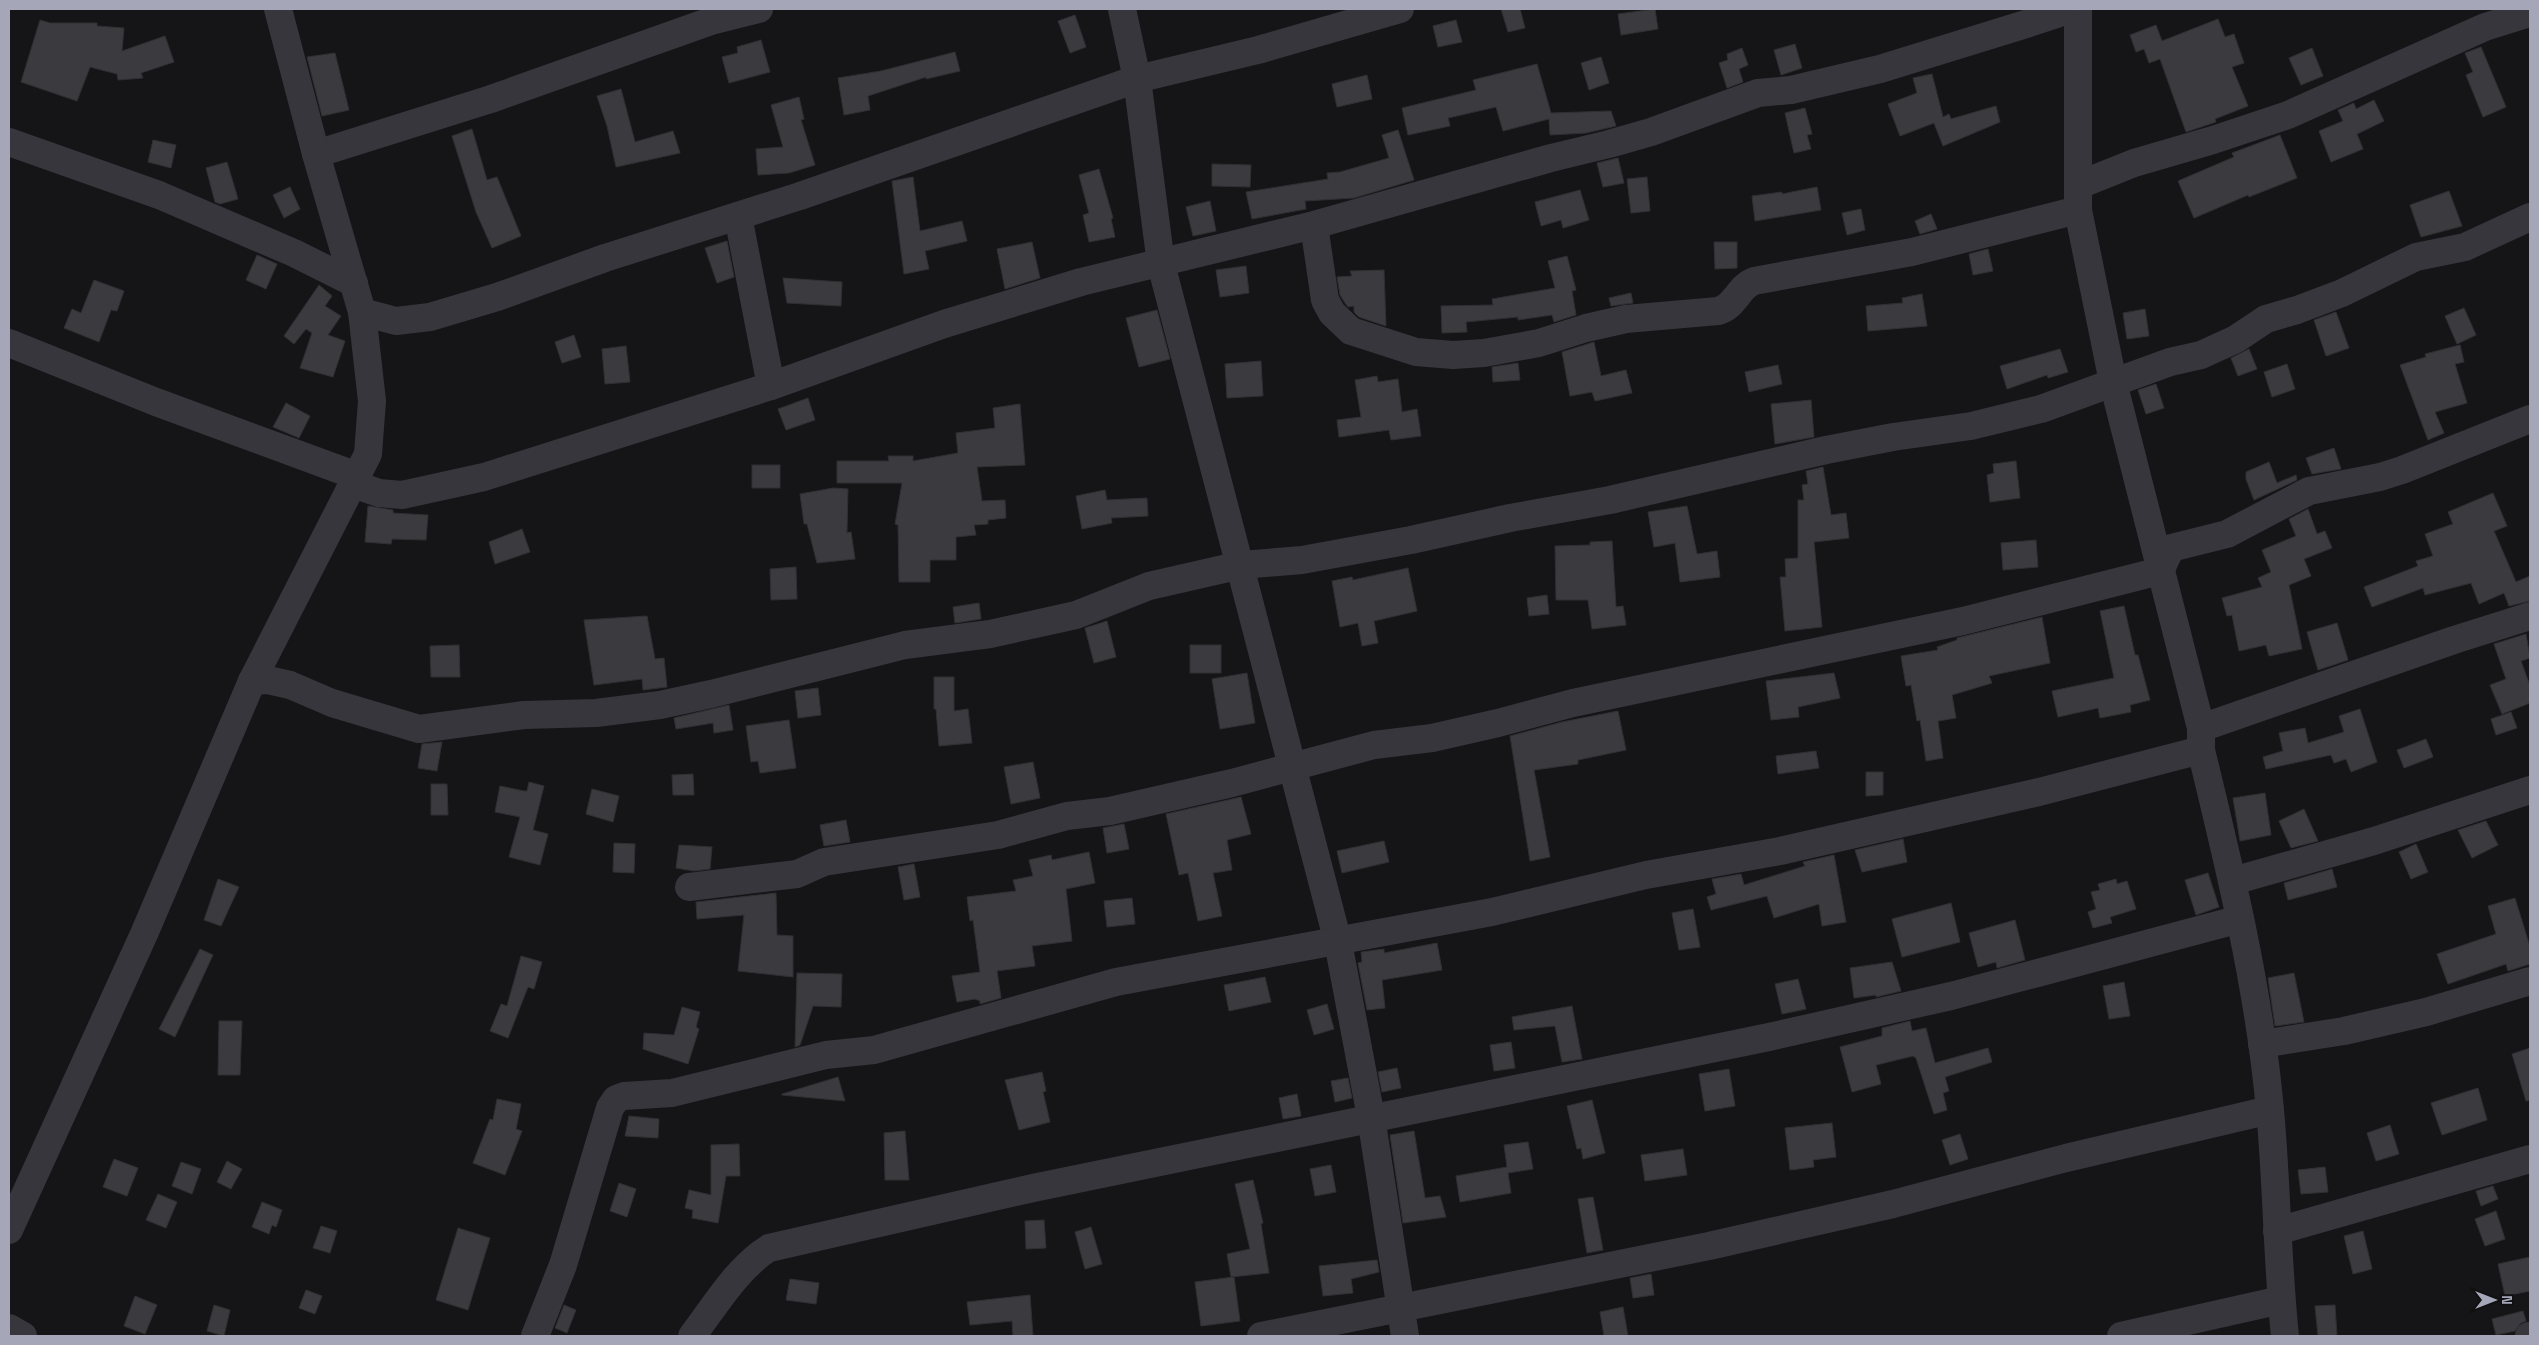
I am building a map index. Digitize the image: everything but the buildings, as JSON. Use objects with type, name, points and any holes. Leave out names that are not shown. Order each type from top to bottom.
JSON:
[{"type":"street","points":[[9,1230],[144,934],[252,681],[368,454],[372,402],[362,312],[316,154],[278,9]]},
{"type":"street","points":[[316,154],[492,100],[711,21],[759,9]]},
{"type":"street","points":[[1122,9],[1137,79],[1161,264],[1338,942],[1371,1117],[1405,1336]]},
{"type":"street","points":[[362,312],[396,321],[430,318],[497,297],[605,258],[738,216],[1137,79],[1258,50],[1400,9]]},
{"type":"street","points":[[9,343],[355,480],[379,493],[402,495],[484,477],[771,386],[944,324],[1081,282],[1161,264],[1314,225],[1551,158],[1651,132],[1758,93],[1792,90],[1938,52],[2056,14],[2061,9]]},
{"type":"street","points":[[2078,9],[2078,197],[2113,382],[2201,739],[2240,919],[2262,1044],[2270,1110],[2281,1300],[2285,1336]]},
{"type":"street","points":[[1314,225],[1325,300],[1341,324],[1351,331],[1416,352],[1453,355],[1539,343],[1586,328],[1626,319],[1718,312],[1730,305],[1746,286],[1754,281],[1912,252],[2078,197],[2134,163],[2213,140],[2288,115],[2485,27],[2530,13]]},
{"type":"street","points":[[9,142],[159,195],[294,253],[354,283]]},
{"type":"street","points":[[738,216],[771,386]]},
{"type":"street","points":[[252,681],[268,680],[290,685],[332,703],[419,729],[524,715],[596,713],[686,700],[905,645],[990,634],[1076,614],[1149,586],[1241,565],[1302,560],[1411,540],[1510,518],[1610,500],[1884,438],[1971,426],[2041,409],[2170,362],[2202,355],[2236,339],[2266,319],[2297,310],[2342,293],[2416,256],[2465,247],[2530,217]]},
{"type":"street","points":[[2160,571],[2171,548],[2227,534],[2309,491],[2387,475],[2530,419]]},
{"type":"street","points":[[689,888],[796,874],[824,862],[894,853],[998,835],[1067,816],[1110,811],[1374,745],[1432,738],[1573,703],[1964,621],[2160,571]]},
{"type":"street","points":[[535,1336],[563,1265],[606,1124],[616,1099],[624,1096],[672,1093],[826,1056],[874,1050],[1116,982],[1492,912],[1646,875],[1780,851],[2039,792],[2201,739],[2454,640],[2530,616]]},
{"type":"street","points":[[2233,881],[2374,841],[2530,790]]},
{"type":"street","points":[[692,1336],[756,1256],[770,1248],[1033,1188],[1371,1117],[1759,1039],[1903,1007],[2240,919]]},
{"type":"street","points":[[2262,1044],[2344,1031],[2426,1012],[2530,981]]},
{"type":"street","points":[[1260,1336],[1402,1310],[1796,1226],[1893,1204],[2066,1158],[2270,1110]]},
{"type":"street","points":[[2277,1230],[2530,1159]]},
{"type":"street","points":[[2121,1336],[2281,1300]]},
{"type":"street","points":[[9,1328],[23,1336]]}]
